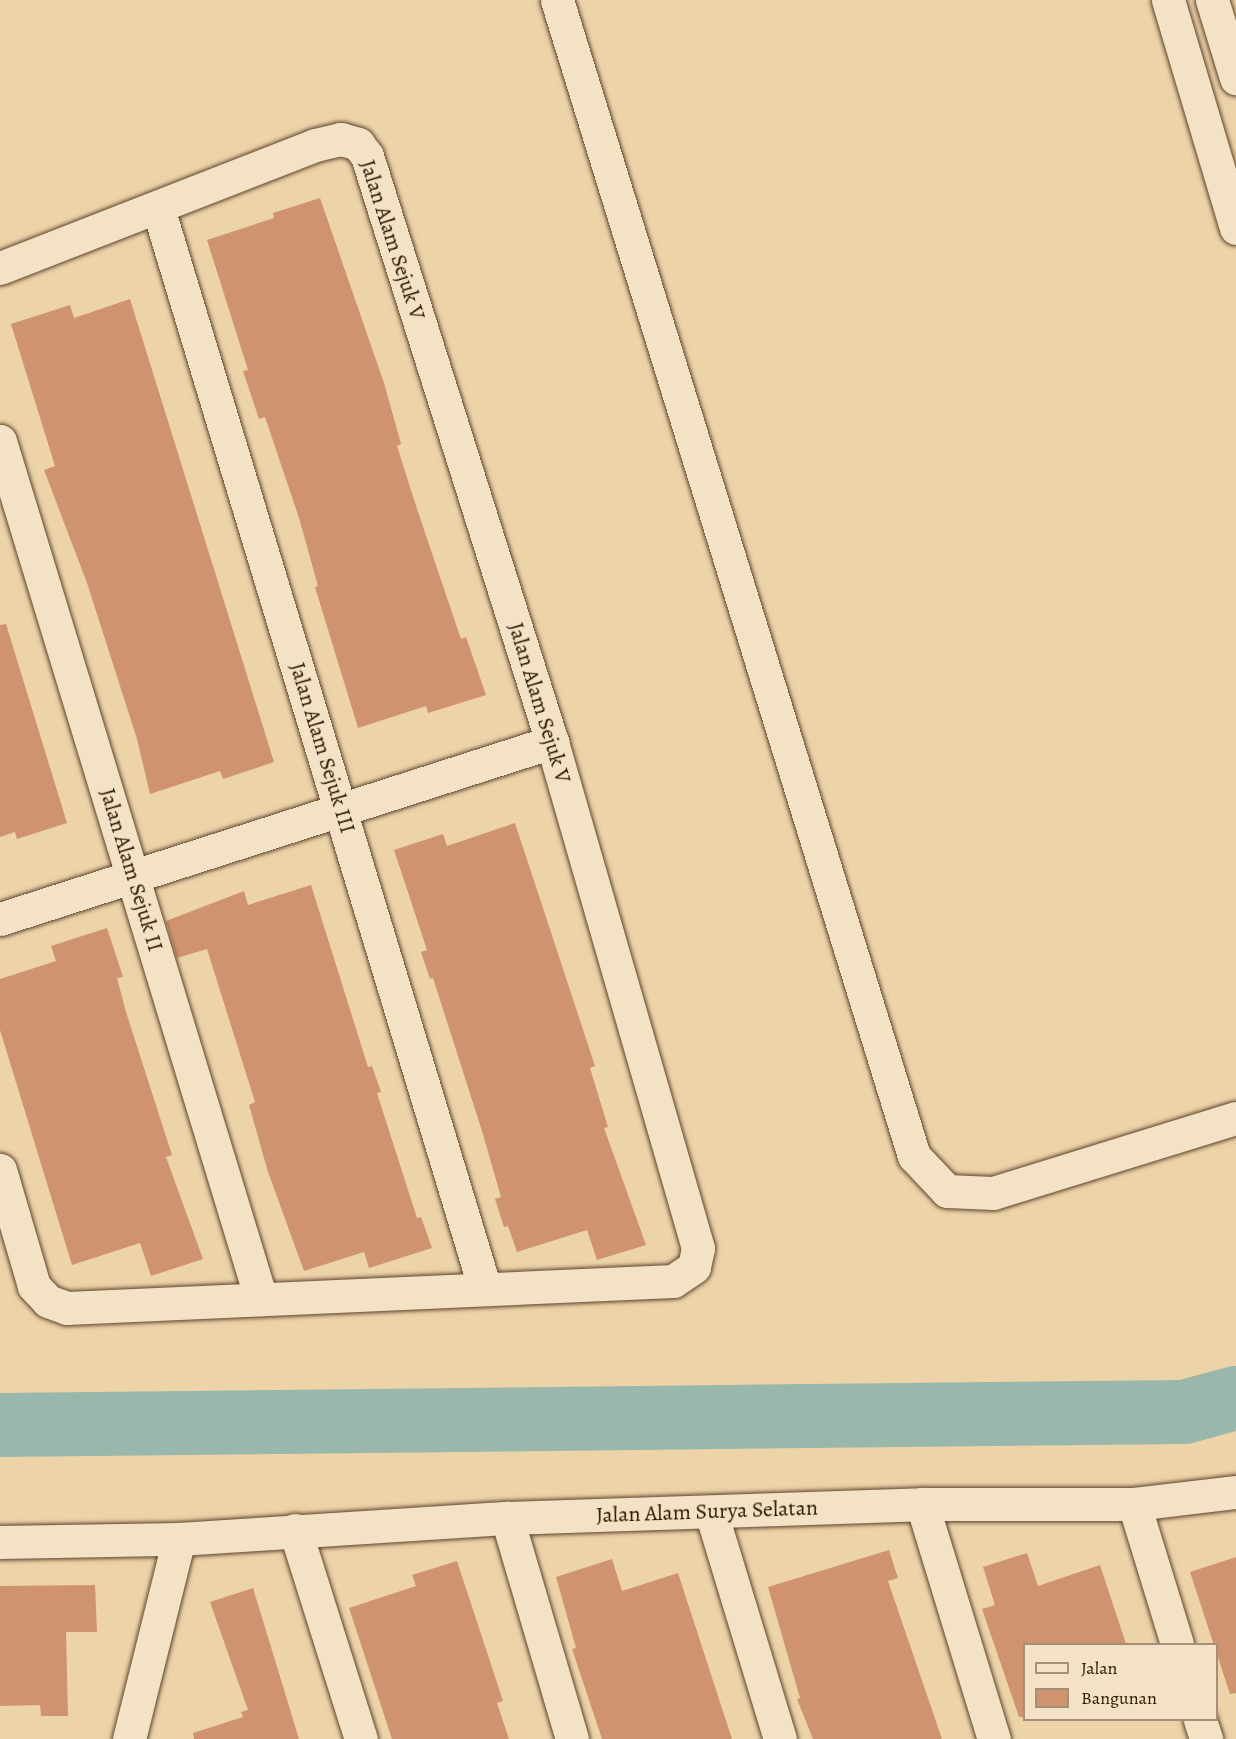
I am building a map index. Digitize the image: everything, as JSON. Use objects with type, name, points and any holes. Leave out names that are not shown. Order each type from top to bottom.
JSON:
[{"type":"street","points":[[557,0],[914,1156],[947,1191],[993,1193],[1236,1118]]},
{"type":"street","points":[[1168,0],[1236,228]]},
{"type":"street","points":[[1212,0],[1236,78]]},
{"type":"street","name":"Jalan Alam Sejuk V","points":[[158,207],[315,145],[341,139],[358,144],[367,156],[552,742],[698,1248],[694,1267],[673,1281],[485,1289]]},
{"type":"street","points":[[0,267],[158,207]]},
{"type":"street","name":"Jalan Alam Sejuk III","points":[[158,207],[485,1289]]},
{"type":"street","name":"Jalan Alam Sejuk II","points":[[0,441],[261,1299]]},
{"type":"street","points":[[0,919],[552,742]]},
{"type":"street","points":[[0,1170],[34,1286],[48,1301],[67,1308],[485,1289]]},
{"type":"street","name":"Jalan Alam Surya Selatan","points":[[0,1542],[179,1539],[507,1518],[922,1504],[1134,1504],[1236,1492]]},
{"type":"street","points":[[922,1504],[994,1739]]},
{"type":"street","points":[[1134,1504],[1177,1643]]},
{"type":"street","points":[[711,1512],[780,1739]]},
{"type":"street","points":[[507,1518],[572,1739]]},
{"type":"street","points":[[295,1530],[361,1739]]},
{"type":"street","points":[[129,1739],[179,1539]]},
{"type":"street","points":[[1201,1721],[1206,1739]]},
{"type":"building","points":[[320,198],[384,383],[401,444],[397,446],[417,509],[461,639],[466,637],[486,695],[428,713],[426,706],[358,728],[315,587],[318,586],[299,518],[265,417],[259,419],[243,371],[248,370],[207,240],[274,218],[273,213]]},
{"type":"building","points":[[130,299],[274,762],[223,779],[220,771],[150,794],[137,739],[87,583],[44,470],[55,466],[11,324],[70,305],[74,318]]},
{"type":"building","points":[[6,624],[67,823],[17,839],[15,832],[0,837],[0,625]]},
{"type":"building","points":[[515,823],[595,1066],[590,1068],[608,1127],[604,1128],[646,1245],[597,1260],[587,1230],[517,1252],[508,1226],[504,1227],[495,1199],[501,1197],[482,1131],[433,978],[430,979],[421,952],[427,950],[394,850],[443,834],[447,846]]},
{"type":"building","points":[[311,885],[368,1067],[372,1066],[381,1092],[377,1093],[417,1218],[421,1217],[432,1248],[369,1268],[364,1252],[304,1271],[268,1172],[249,1105],[255,1102],[207,949],[177,958],[166,921],[244,891],[248,905]]},
{"type":"building","points":[[107,928],[123,977],[117,978],[126,1012],[172,1155],[166,1157],[203,1259],[151,1276],[140,1243],[72,1265],[0,1030],[0,979],[56,961],[51,946]]},
{"type":"building","points":[[889,1550],[898,1578],[888,1581],[942,1739],[813,1739],[797,1699],[800,1698],[768,1587]]},
{"type":"building","points":[[1027,1553],[1038,1586],[1100,1565],[1126,1643],[1023,1643],[1023,1717],[1019,1717],[982,1609],[995,1605],[983,1567]]},
{"type":"building","points":[[1236,1557],[1236,1693],[1230,1694],[1218,1657],[1218,1643],[1213,1643],[1190,1572]]},
{"type":"building","points":[[612,1559],[622,1591],[678,1573],[732,1739],[602,1739],[572,1649],[576,1648],[556,1577]]},
{"type":"building","points":[[457,1561],[503,1701],[497,1703],[509,1739],[392,1739],[349,1608],[416,1586],[412,1575]]},
{"type":"building","points":[[95,1585],[97,1632],[66,1632],[68,1716],[41,1716],[40,1705],[0,1706],[0,1586]]},
{"type":"building","points":[[253,1588],[299,1739],[194,1739],[193,1733],[243,1717],[241,1712],[248,1710],[210,1602]]},
{"type":"waterway","points":[[0,1425],[1184,1412],[1236,1398]]}]
